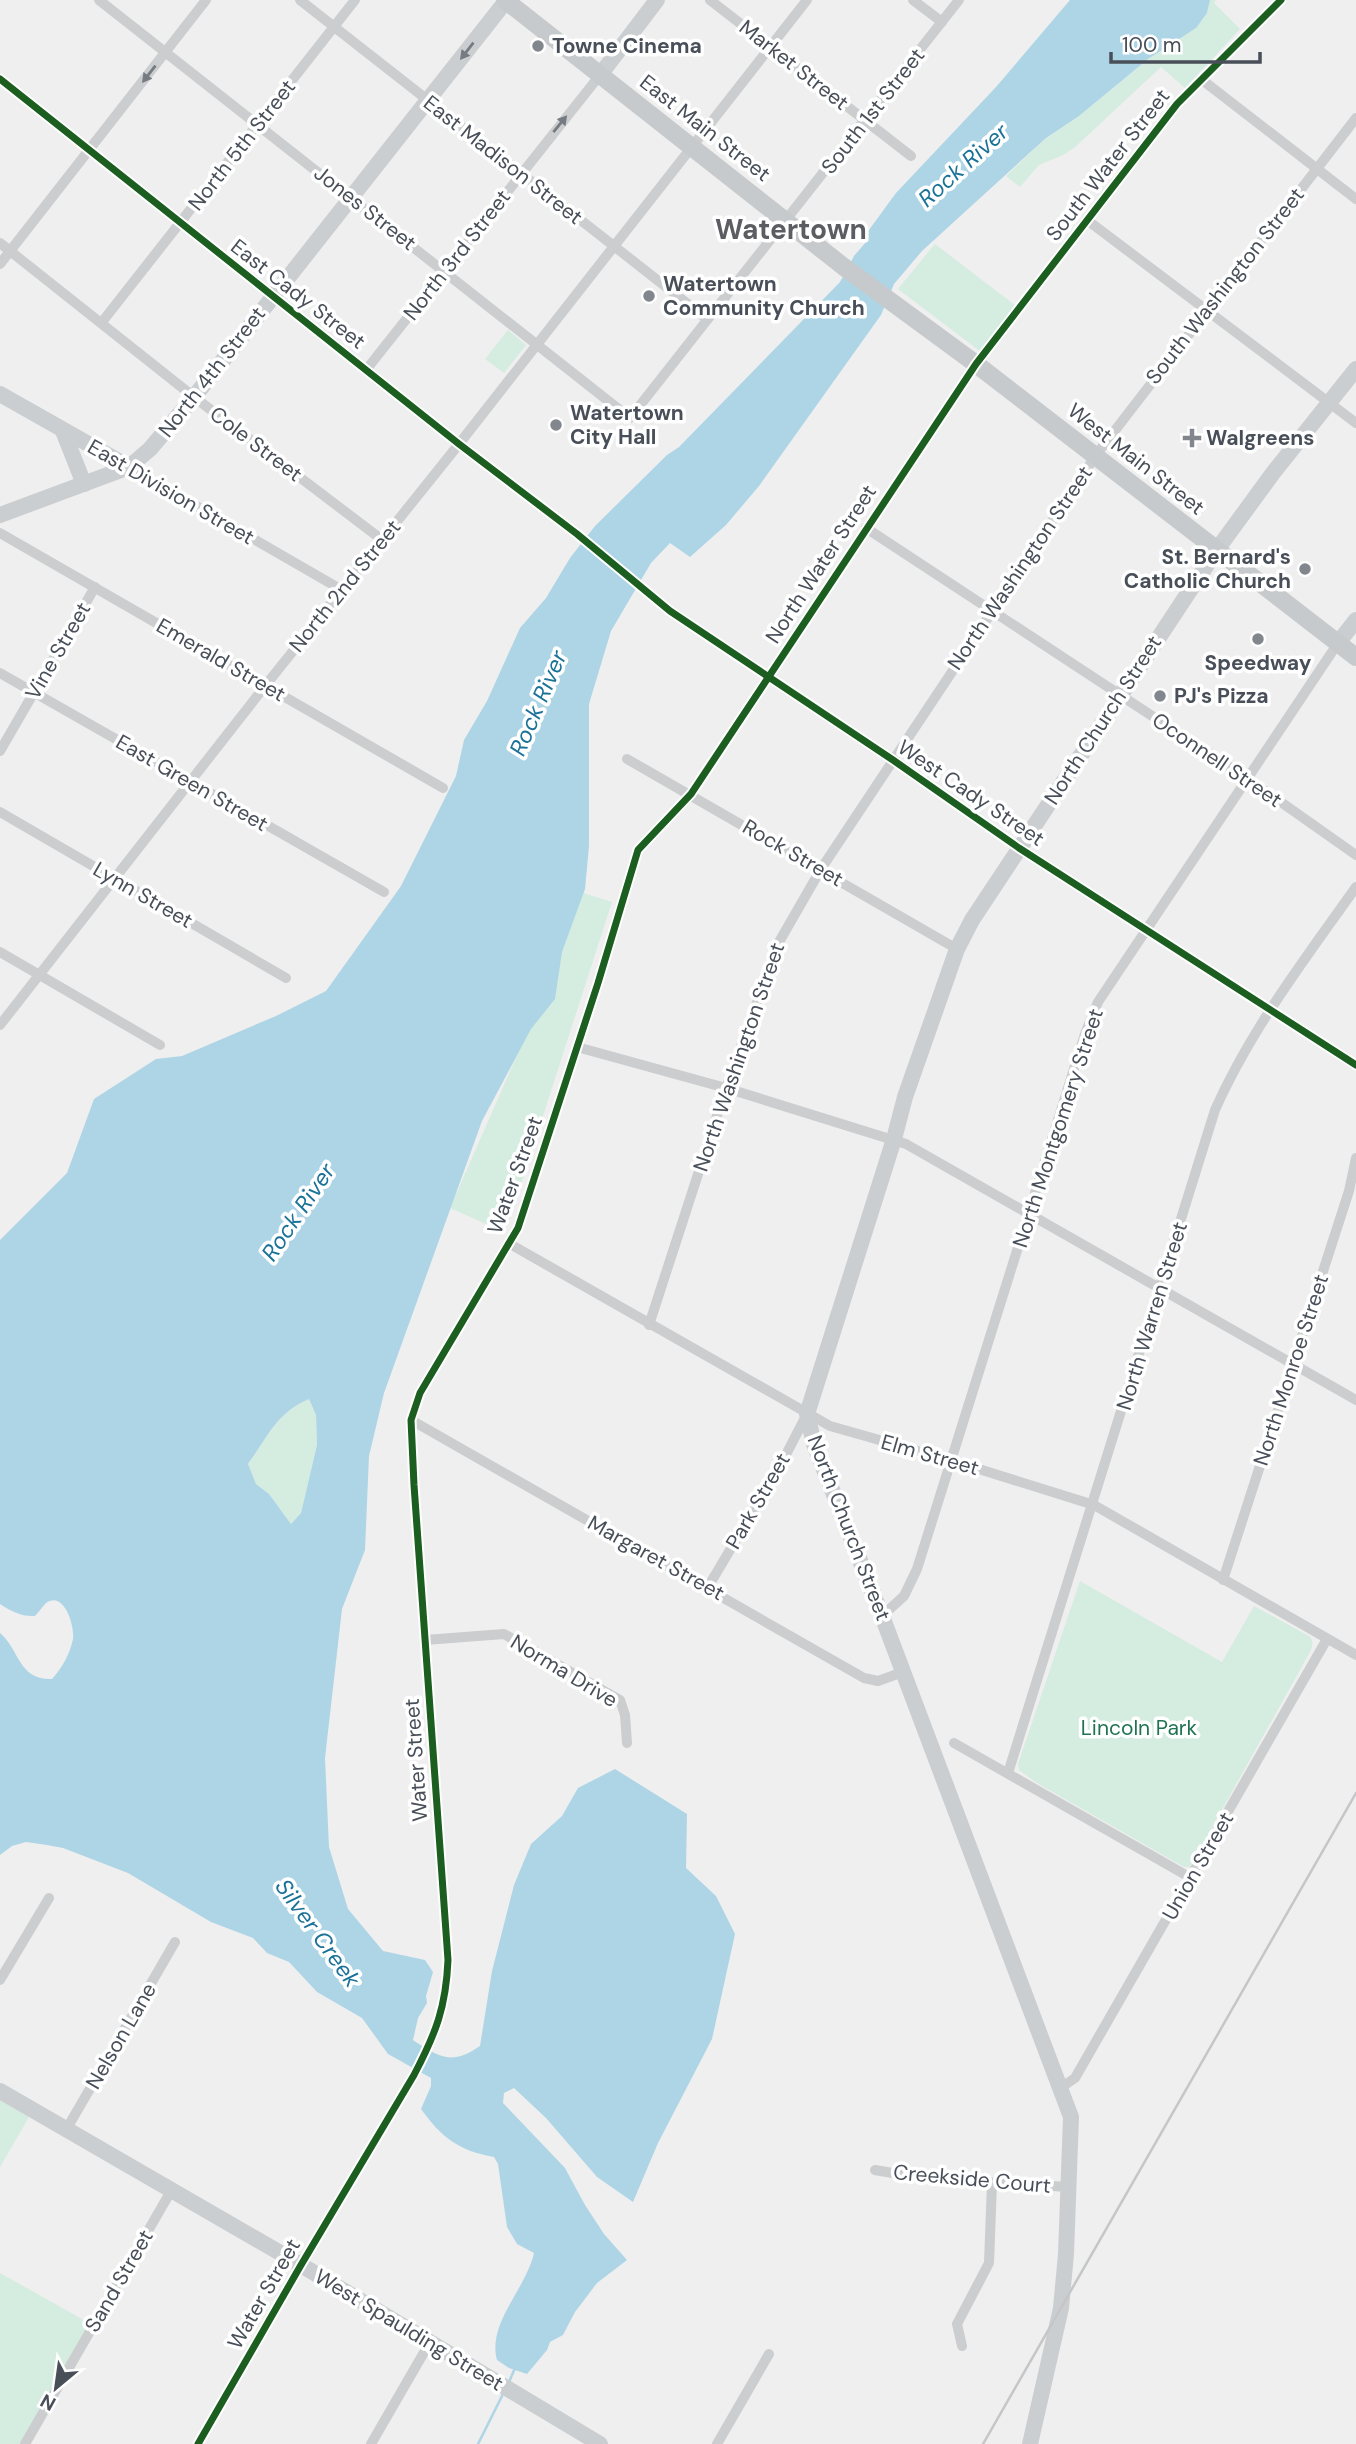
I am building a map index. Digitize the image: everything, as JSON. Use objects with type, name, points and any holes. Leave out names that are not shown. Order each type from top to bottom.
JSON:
[{"type":"main road","name":"East Main Street","points":[[506,0],[887,299]]},
{"type":"main road","name":"North 4th Street","points":[[0,515],[129,467],[150,449],[194,397],[506,0]]},
{"type":"main road","points":[[600,75],[657,0]]},
{"type":"main road","name":"West Main Street","points":[[887,299],[976,364],[1356,657]]},
{"type":"main road","name":"North Church Street","points":[[1030,2444],[1061,2308],[1071,2117],[1062,2087],[883,1616],[814,1444],[807,1413],[905,1097],[957,949],[972,920],[1216,551],[1273,473],[1356,369]]},
{"type":"main road","name":"East Division Street","points":[[0,394],[129,467]]},
{"type":"main road","points":[[63,431],[84,484]]},
{"type":"main road","points":[[1338,643],[1356,620]]},
{"type":"main road","name":"West Spaulding Street","points":[[0,2091],[301,2265],[593,2442]]},
{"type":"street","name":"Jones Street","points":[[99,0],[630,418]]},
{"type":"street","points":[[0,264],[206,0]]},
{"type":"street","name":"East Madison Street","points":[[300,0],[707,319]]},
{"type":"street","name":"North 5th Street","points":[[102,322],[355,0]]},
{"type":"street","name":"Market Street","points":[[710,0],[911,156]]},
{"type":"street","name":"North 2nd Street","points":[[0,1025],[807,0]]},
{"type":"street","points":[[913,0],[942,22]]},
{"type":"street","name":"South 1st Street","points":[[630,418],[787,222],[959,0]]},
{"type":"street","name":"South Water Street","points":[[976,364],[1177,104],[1281,0]]},
{"type":"street","name":"North 3rd Street","points":[[366,370],[600,75]]},
{"type":"street","name":"East Cady Street","points":[[0,79],[459,444],[577,534]]},
{"type":"street","points":[[1201,79],[1356,198]]},
{"type":"street","name":"South Washington Street","points":[[1096,456],[1356,118]]},
{"type":"street","points":[[1087,220],[1356,423]]},
{"type":"street","name":"Cole Street","points":[[0,243],[194,397],[381,540]]},
{"type":"street","name":"North Water Street","points":[[577,1047],[638,850],[691,794],[976,364]]},
{"type":"street","name":"North Washington Street","points":[[649,1325],[726,1088],[779,942],[821,869],[1096,456]]},
{"type":"street","name":"East Division Street","points":[[129,467],[342,590]]},
{"type":"street","name":"Oconnell Street","points":[[866,528],[1248,779],[1356,855]]},
{"type":"street","name":"Emerald Street","points":[[0,533],[443,788]]},
{"type":"street","name":"West Cady Street","points":[[577,534],[670,611],[768,678],[893,760],[1019,848],[1356,1065]]},
{"type":"street","name":"Vine Street","points":[[0,751],[95,587]]},
{"type":"street","name":"North Montgomery Street","points":[[883,1616],[898,1603],[912,1581],[1082,1043],[1095,1010],[1338,643]]},
{"type":"street","name":"East Green Street","points":[[0,673],[384,892]]},
{"type":"street","name":"Rock Street","points":[[627,759],[957,949]]},
{"type":"street","name":"Lynn Street","points":[[0,812],[286,978]]},
{"type":"street","name":"North Warren Street","points":[[1009,1773],[1216,1110],[1230,1076],[1271,1008],[1356,887]]},
{"type":"street","points":[[0,952],[160,1045]]},
{"type":"street","points":[[577,1047],[726,1088],[906,1144],[1356,1400]]},
{"type":"street","name":"Water Street","points":[[198,2444],[414,2075],[441,2017],[448,1959],[411,1420],[420,1393],[518,1228],[577,1047]]},
{"type":"street","name":"North Monroe Street","points":[[1223,1580],[1349,1191],[1356,1158]]},
{"type":"street","name":"Elm Street","points":[[510,1244],[830,1426],[1094,1505],[1327,1639],[1355,1650]]},
{"type":"street","name":"Park Street","points":[[708,1587],[780,1466],[807,1413]]},
{"type":"street","name":"Margaret Street","points":[[411,1420],[864,1678],[878,1681],[903,1672]]},
{"type":"street","name":"Norma Drive","points":[[425,1640],[504,1634],[620,1700],[625,1715],[627,1744]]},
{"type":"street","name":"Union Street","points":[[1062,2087],[1075,2078],[1327,1639]]},
{"type":"street","points":[[954,1743],[1191,1878]]},
{"type":"street","points":[[0,1980],[49,1898]]},
{"type":"street","name":"Nelson Lane","points":[[66,2130],[175,1942]]},
{"type":"street","name":"Creekside Court","points":[[875,2170],[920,2178],[1068,2187]]},
{"type":"street","points":[[962,2346],[957,2324],[989,2263],[992,2183]]},
{"type":"street","name":"Sand Street","points":[[25,2444],[170,2191]]},
{"type":"street","points":[[371,2444],[430,2342]]},
{"type":"street","points":[[717,2444],[769,2354]]},
{"type":"green space","points":[[1210,0],[1216,0],[1214,3],[1240,29],[1185,88],[1161,67],[1074,148],[1039,165],[1020,187],[1006,176],[1046,138],[1079,116],[1148,59],[1195,28],[1207,13]]},
{"type":"green space","points":[[935,244],[1016,306],[981,352],[898,289]]},
{"type":"green space","points":[[508,330],[526,345],[504,373],[485,359]]},
{"type":"green space","points":[[583,893],[612,902],[509,1221],[504,1228],[495,1228],[450,1208],[529,1028]]},
{"type":"green space","points":[[309,1399],[316,1415],[317,1445],[301,1513],[291,1524],[269,1494],[256,1484],[248,1465],[280,1419]]},
{"type":"green space","name":"Lincoln Park","points":[[1080,1581],[1222,1662],[1254,1606],[1312,1640],[1310,1652],[1190,1867],[1184,1867],[1019,1770],[1018,1764]]},
{"type":"green space","points":[[0,2100],[29,2117],[0,2167]]},
{"type":"green space","points":[[0,2273],[89,2323],[20,2444],[0,2444]]},
{"type":"water","name":"Rock River","points":[[1070,0],[1210,0],[1207,13],[1196,28],[1148,59],[1079,116],[1046,138],[922,251],[894,284],[881,315],[759,486],[726,525],[690,557],[670,543],[651,563],[611,631],[589,704],[589,846],[585,889],[562,952],[555,999],[531,1029],[482,1121],[384,1393],[369,1456],[365,1550],[342,1609],[325,1758],[329,1847],[348,1909],[383,1951],[425,1960],[433,1972],[426,1996],[427,2003],[418,2018],[413,2040],[445,2057],[461,2056],[480,2046],[492,1971],[514,1885],[531,1844],[562,1816],[578,1788],[615,1769],[687,1814],[686,1868],[716,1896],[735,1934],[712,2039],[658,2143],[633,2202],[597,2177],[546,2118],[514,2088],[504,2093],[503,2103],[565,2168],[604,2234],[627,2260],[597,2283],[575,2312],[563,2335],[550,2342],[547,2350],[527,2374],[509,2368],[497,2360],[495,2346],[502,2319],[534,2253],[517,2244],[507,2227],[498,2164],[494,2157],[461,2147],[444,2135],[421,2109],[431,2086],[431,2078],[388,2054],[362,2018],[317,1992],[289,1962],[267,1953],[253,1938],[211,1922],[128,1873],[63,1848],[26,1842],[12,1846],[0,1855],[0,1633],[32,1675],[52,1679],[68,1655],[73,1633],[67,1611],[58,1601],[46,1603],[35,1616],[17,1613],[0,1604],[0,1240],[67,1173],[94,1099],[156,1059],[182,1056],[276,1016],[326,991],[401,886],[456,776],[464,740],[487,701],[520,628],[546,598],[570,558],[595,526],[667,455],[679,447],[840,282],[854,256],[866,242],[866,234],[896,193],[996,87]],"holes":[[[309,1399],[316,1415],[317,1445],[301,1513],[291,1524],[269,1494],[256,1484],[248,1464],[288,1411]]]},
{"type":"waterway","name":"Silver Creek","points":[[509,2382],[515,2368]]},
{"type":"waterway","name":"Silver Creek","points":[[478,2444],[503,2394]]},
{"type":"railway","points":[[983,2444],[1356,1793]]},
{"type":"cycle path","points":[[198,2444],[414,2075],[438,2019],[445,1992],[448,1960],[411,1420],[420,1393],[518,1228],[598,983],[638,850],[691,794],[976,364],[1177,104],[1281,0]]},
{"type":"cycle path","points":[[0,79],[459,444],[577,534],[670,611],[1019,848],[1356,1065]]},
{"type":"place","name":"Towne Cinema","points":[[538,46]]},
{"type":"place","name":"Watertown Community Church","points":[[649,296]]},
{"type":"place","name":"Watertown City Hall","points":[[556,425]]},
{"type":"place","name":"Walgreens","points":[[1192,438]]},
{"type":"place","name":"St. Bernard's Catholic Church","points":[[1305,569]]},
{"type":"place","name":"Speedway","points":[[1258,639]]},
{"type":"place","name":"PJ's Pizza","points":[[1160,696]]},
{"type":"district","name":"Watertown","points":[[791,229]]}]
